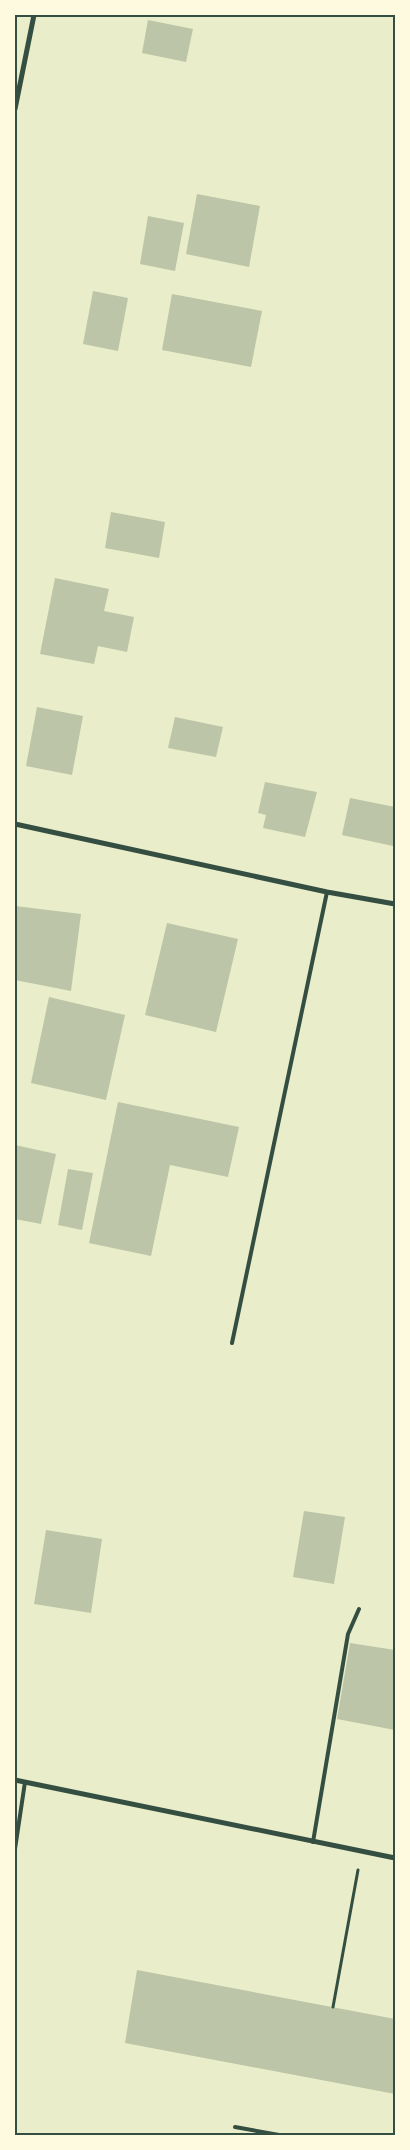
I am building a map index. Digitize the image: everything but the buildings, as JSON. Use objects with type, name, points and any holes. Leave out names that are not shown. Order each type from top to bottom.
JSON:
[{"type":"street","points":[[15,109],[34,15]]},
{"type":"street","points":[[15,824],[327,892],[395,904]]},
{"type":"street","points":[[15,1780],[395,1858]]},
{"type":"lane","points":[[232,1343],[327,892]]},
{"type":"lane","points":[[313,1842],[348,1634],[359,1609]]},
{"type":"lane","points":[[15,1849],[25,1782]]},
{"type":"lane","points":[[235,2126],[280,2135]]},
{"type":"path","points":[[333,2007],[361,1852]]}]
